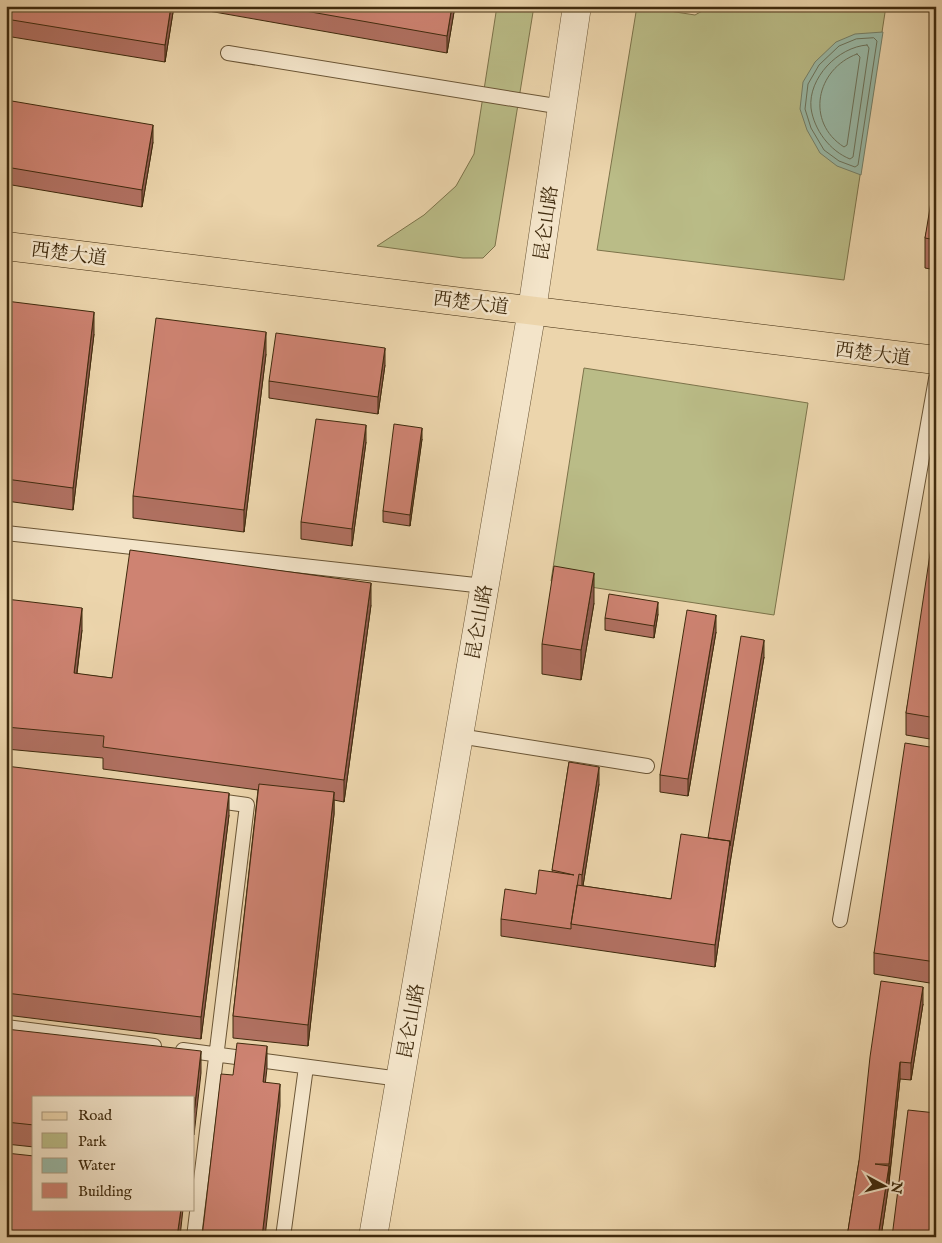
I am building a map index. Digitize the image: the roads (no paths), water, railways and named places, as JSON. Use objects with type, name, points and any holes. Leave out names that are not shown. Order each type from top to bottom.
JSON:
[{"type":"main road","name":"西楚大道","points":[[6,246],[936,360]]},
{"type":"street","name":"昆仑山路","points":[[373,1237],[532,310],[577,6]]},
{"type":"lane","points":[[228,53],[562,107]]},
{"type":"lane","points":[[840,920],[936,379]]},
{"type":"lane","points":[[6,533],[484,586]]},
{"type":"lane","points":[[459,736],[647,766]]},
{"type":"lane","points":[[194,1237],[197,1180],[217,1055],[247,805],[199,798]]},
{"type":"lane","points":[[6,1027],[400,1079]]},
{"type":"lane","points":[[283,1237],[306,1067]]},
{"type":"water","points":[[883,32],[861,175],[837,166],[820,153],[807,130],[800,109],[803,82],[815,62],[836,42],[855,34]]}]
